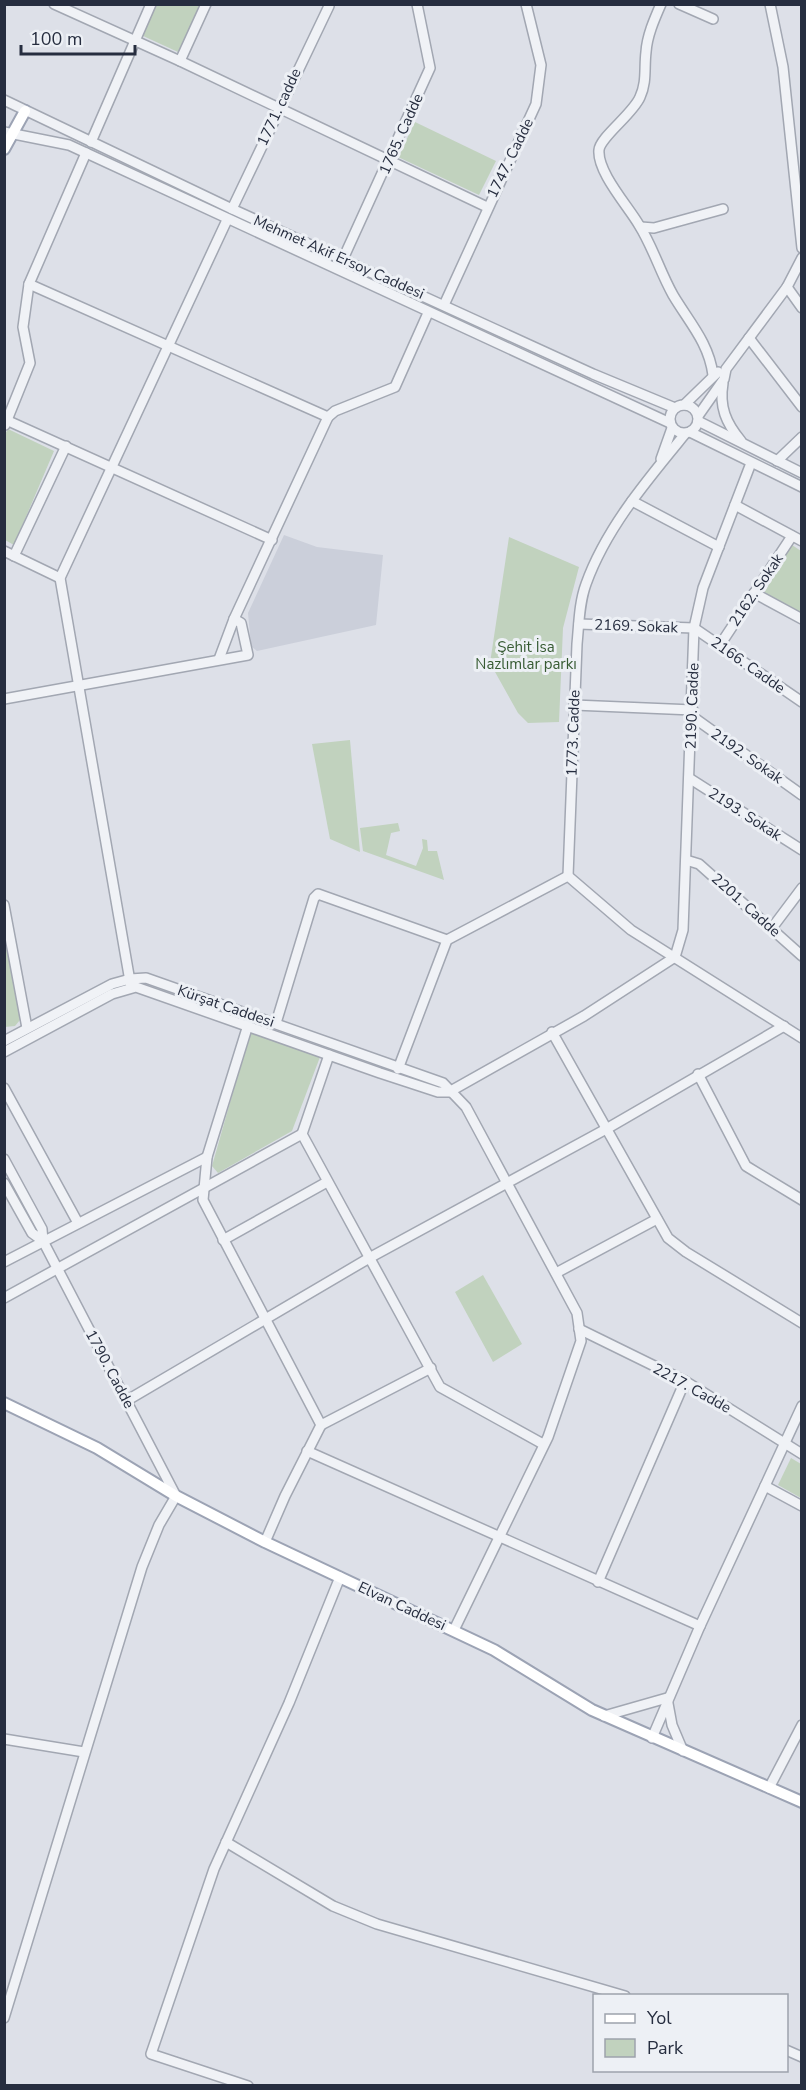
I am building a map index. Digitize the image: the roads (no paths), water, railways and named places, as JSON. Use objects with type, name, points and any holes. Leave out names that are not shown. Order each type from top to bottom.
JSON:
[{"type":"main road","points":[[4,149],[9,134],[25,111]]},
{"type":"main road","name":"Elvan Caddesi","points":[[4,1403],[97,1448],[176,1496],[265,1542],[454,1630],[529,1670],[604,1716],[801,1802]]},
{"type":"street","points":[[54,4],[390,159],[487,207]]},
{"type":"street","points":[[91,142],[151,4]]},
{"type":"street","points":[[180,61],[206,4]]},
{"type":"street","name":"1765. Cadde","points":[[343,259],[431,64],[417,4]]},
{"type":"street","name":"1747. Cadde","points":[[444,305],[536,104],[541,65],[526,4]]},
{"type":"street","points":[[661,4],[646,51],[645,81],[640,98],[599,147],[599,159],[606,176],[641,227],[673,294],[702,339],[711,362],[713,375]]},
{"type":"street","points":[[679,4],[713,19]]},
{"type":"street","points":[[771,4],[783,67],[801,248]]},
{"type":"street","name":"1771. cadde","points":[[232,209],[278,107],[329,5]]},
{"type":"street","name":"Mehmet Akif Ersoy Caddesi","points":[[4,100],[232,209],[593,374],[680,406]]},
{"type":"street","name":"Mehmet Akif Ersoy Caddesi","points":[[9,134],[63,143],[86,153],[671,426]]},
{"type":"street","points":[[86,153],[29,284],[23,327],[30,363],[5,421],[66,446],[272,540]]},
{"type":"street","points":[[641,227],[654,228],[723,209]]},
{"type":"street","points":[[130,983],[60,578],[227,220]]},
{"type":"street","points":[[745,445],[726,420],[722,406],[726,369],[787,287],[801,258]]},
{"type":"street","points":[[29,284],[328,417]]},
{"type":"street","points":[[787,287],[801,308]]},
{"type":"street","points":[[219,659],[234,619],[328,417],[335,411],[395,387],[428,313]]},
{"type":"street","points":[[748,338],[801,407]]},
{"type":"street","points":[[658,467],[671,426],[670,415],[713,375],[726,369]]},
{"type":"street","points":[[687,433],[724,379]]},
{"type":"street","points":[[680,406],[693,408],[698,419],[801,473]]},
{"type":"street","points":[[671,426],[801,487]]},
{"type":"street","name":"1773. Cadde","points":[[568,876],[579,624],[586,585],[601,550],[632,501],[687,433]]},
{"type":"street","points":[[777,461],[801,438]]},
{"type":"street","points":[[14,556],[66,446]]},
{"type":"street","name":"2190. Cadde","points":[[675,957],[683,930],[693,714],[694,628],[703,588],[750,463]]},
{"type":"street","points":[[632,501],[719,547]]},
{"type":"street","points":[[735,505],[801,541]]},
{"type":"street","name":"2162. Sokak","points":[[720,645],[792,536]]},
{"type":"street","points":[[4,551],[60,578]]},
{"type":"street","points":[[754,593],[801,620]]},
{"type":"street","points":[[4,699],[248,655],[242,626],[234,619]]},
{"type":"street","name":"2169. Sokak","points":[[579,624],[694,628]]},
{"type":"street","name":"2166. Cadde","points":[[694,628],[801,702]]},
{"type":"street","points":[[574,705],[693,714]]},
{"type":"street","name":"2192. Sokak","points":[[693,714],[801,795]]},
{"type":"street","name":"2193. Sokak","points":[[690,778],[801,850]]},
{"type":"street","name":"2201. Cadde","points":[[686,860],[699,864],[801,956]]},
{"type":"street","points":[[398,1069],[447,940],[568,876],[631,930],[801,1038]]},
{"type":"street","points":[[772,928],[801,888]]},
{"type":"street","points":[[276,1023],[314,898],[318,894],[447,940]]},
{"type":"street","points":[[4,905],[27,1028]]},
{"type":"street","points":[[454,1630],[501,1538],[543,1444],[566,1389],[581,1341],[577,1313],[508,1181],[466,1107],[448,1092],[607,1002],[675,957]]},
{"type":"street","name":"Kürşat Caddesi","points":[[4,1052],[130,983],[146,978],[443,1083],[448,1092],[438,1092],[329,1055],[130,983],[112,984],[8,1038]]},
{"type":"street","points":[[248,1025],[207,1157],[202,1188],[205,1207],[266,1317],[321,1425]]},
{"type":"street","points":[[126,1401],[371,1257],[608,1128],[784,1026]]},
{"type":"street","points":[[552,1032],[668,1238],[801,1323]]},
{"type":"street","points":[[4,1298],[302,1134],[329,1055]]},
{"type":"street","points":[[698,1074],[746,1166],[801,1200]]},
{"type":"street","points":[[4,1088],[78,1222]]},
{"type":"street","points":[[302,1134],[440,1387],[543,1444]]},
{"type":"street","points":[[4,1262],[207,1157]]},
{"type":"street","name":"1790. Cadde","points":[[4,1160],[42,1229],[43,1241],[176,1496]]},
{"type":"street","points":[[223,1240],[327,1182]]},
{"type":"street","name":"1790. Cadde","points":[[4,1183],[32,1233],[43,1241]]},
{"type":"street","points":[[556,1273],[657,1219]]},
{"type":"street","name":"2217. Cadde","points":[[579,1329],[686,1381],[801,1454]]},
{"type":"street","points":[[265,1542],[321,1425],[431,1368]]},
{"type":"street","points":[[598,1582],[686,1381]]},
{"type":"street","points":[[652,1738],[667,1698],[786,1444],[801,1406]]},
{"type":"street","points":[[307,1451],[700,1626]]},
{"type":"street","points":[[765,1486],[801,1506]]},
{"type":"street","points":[[4,2018],[142,1567],[159,1525],[176,1496]]},
{"type":"street","points":[[248,2085],[151,2054],[214,1869],[289,1703],[340,1577]]},
{"type":"street","points":[[604,1716],[667,1698]]},
{"type":"street","points":[[667,1698],[672,1725],[683,1751]]},
{"type":"street","points":[[769,1788],[801,1725]]},
{"type":"street","points":[[4,1739],[84,1752]]},
{"type":"street","points":[[226,1842],[333,1906],[376,1924],[621,1994]]},
{"type":"park label","name":"Şehit İsa Nazlımlar parkı","points":[[526,656]]}]
